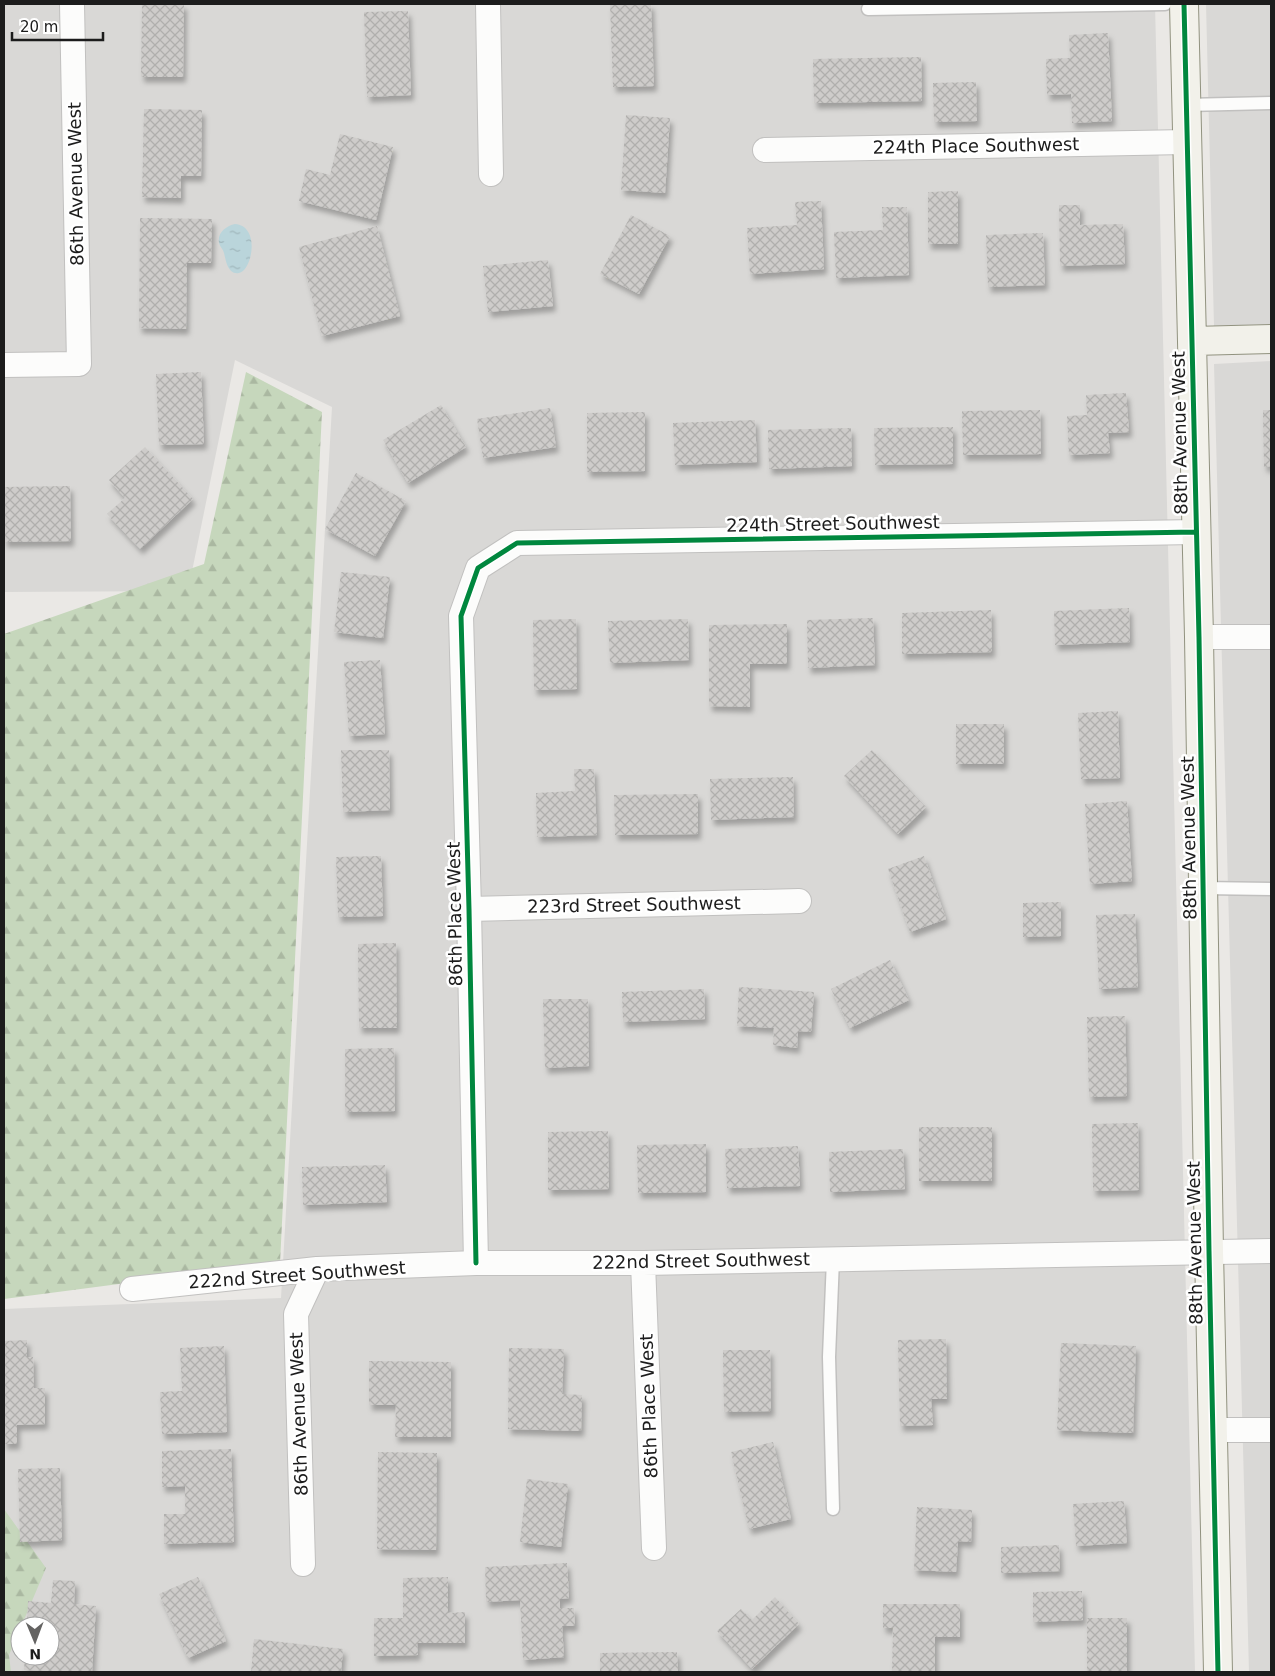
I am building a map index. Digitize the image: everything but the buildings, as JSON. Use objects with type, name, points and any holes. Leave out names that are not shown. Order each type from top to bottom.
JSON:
[{"type":"street","name":"86th Avenue West","points":[[4,365],[79,364],[72,4]]},
{"type":"street","points":[[488,4],[491,174]]},
{"type":"street","name":"88th Avenue West","points":[[1184,4],[1186,142],[1193,341],[1218,1672]]},
{"type":"street","name":"224th Place Southwest","points":[[765,150],[1186,142]]},
{"type":"street","points":[[1193,341],[1271,339]]},
{"type":"street","name":"224th Street Southwest","points":[[478,568],[517,543],[1196,532]]},
{"type":"street","name":"86th Place West","points":[[476,1263],[469,909],[460,616],[478,568]]},
{"type":"street","points":[[1199,637],[1271,637]]},
{"type":"street","name":"223rd Street Southwest","points":[[469,909],[799,901]]},
{"type":"street","name":"222nd Street Southwest","points":[[132,1289],[318,1270],[476,1263],[643,1263],[1271,1251]]},
{"type":"street","name":"86th Place West","points":[[643,1263],[654,1548]]},
{"type":"street","name":"86th Avenue West","points":[[303,1564],[296,1314],[318,1270]]},
{"type":"street","points":[[1214,1430],[1271,1430]]},
{"type":"lane","points":[[868,9],[1165,4]]},
{"type":"lane","points":[[1186,105],[1271,103]]},
{"type":"lane","points":[[1204,888],[1271,889]]},
{"type":"lane","points":[[832,1260],[829,1357],[834,1509]]},
{"type":"shaded area","points":[[4,4],[1155,4],[1195,1672],[4,1672],[4,1309],[281,1298],[332,407],[235,360],[188,591],[4,592]]},
{"type":"shaded area","points":[[1206,4],[1271,4],[1271,324],[1214,326]]},
{"type":"shaded area","points":[[1271,361],[1271,1672],[1249,1672],[1214,364]]},
{"type":"green space","points":[[246,372],[322,412],[280,1263],[4,1299],[4,634],[204,564]]},
{"type":"green space","points":[[4,1509],[46,1568],[26,1616],[10,1616],[9,1655],[11,1672],[4,1672]]},
{"type":"water","points":[[235,224],[243,227],[248,232],[252,249],[248,265],[239,273],[230,270],[219,243],[219,236],[223,230]]},
{"type":"cycle path","points":[[1184,4],[1199,637],[1218,1672]]},
{"type":"cycle path","points":[[476,1263],[461,616],[478,568],[517,543],[1196,532]]}]
